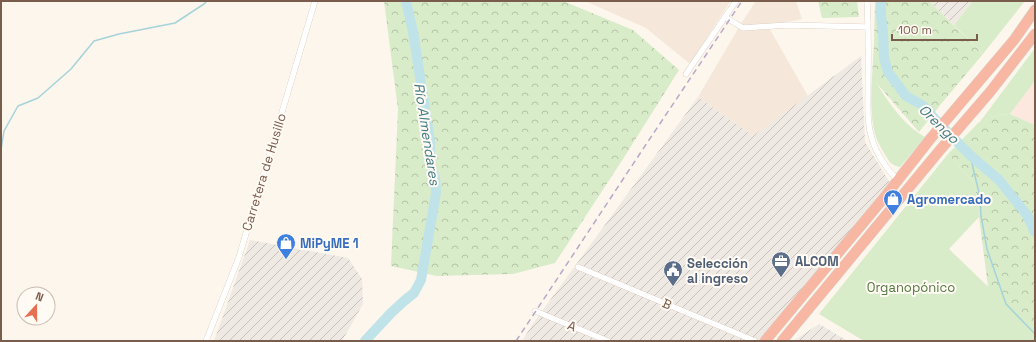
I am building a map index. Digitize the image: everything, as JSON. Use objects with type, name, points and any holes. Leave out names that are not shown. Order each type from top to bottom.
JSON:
[{"type":"highway","points":[[765,341],[1014,40],[1035,10]]},
{"type":"highway","points":[[782,341],[990,92],[1035,34]]},
{"type":"street","name":"Carretera de Husillo","points":[[206,341],[238,257],[314,1]]},
{"type":"street","points":[[686,74],[736,1]]},
{"type":"street","points":[[867,1],[868,121],[872,140],[879,155],[890,173],[898,180]]},
{"type":"street","points":[[725,17],[743,28],[788,24],[868,27]]},
{"type":"street","name":"B","points":[[578,267],[755,341]]},
{"type":"street","name":"A","points":[[535,311],[608,341]]},
{"type":"shaded area","points":[[585,1],[730,2],[690,64],[646,28]]},
{"type":"shaded area","points":[[756,1],[796,1],[802,19],[768,26],[808,96],[753,136],[698,97]]},
{"type":"shaded area","points":[[929,1],[973,1],[954,25]]},
{"type":"shaded area","points":[[861,56],[865,142],[890,183],[761,341],[522,341],[532,325],[698,97],[753,136]]},
{"type":"shaded area","points":[[1035,81],[1035,125],[1010,114]]},
{"type":"shaded area","points":[[250,240],[348,258],[362,279],[363,304],[342,341],[214,341]]},
{"type":"shaded area","points":[[819,324],[848,341],[793,341]]},
{"type":"green space","points":[[384,1],[563,1],[633,30],[679,70],[555,263],[513,274],[437,276],[391,266],[398,109]]},
{"type":"green space","points":[[818,1],[857,1],[859,17],[822,18]]},
{"type":"green space","points":[[875,1],[929,1],[983,54],[919,132],[872,78]]},
{"type":"green space","points":[[973,1],[1025,1],[983,54],[954,25]]},
{"type":"green space","points":[[1035,48],[1035,81],[1010,114],[997,115],[979,123]]},
{"type":"green space","points":[[872,75],[895,110],[909,125],[925,137],[900,167],[892,164],[879,144],[875,134],[873,127],[871,97]]},
{"type":"green space","points":[[1010,114],[1035,125],[1035,334],[988,287],[977,197],[973,181],[948,154],[978,123],[997,115]]},
{"type":"green space","name":"Organopónico","points":[[948,154],[973,181],[977,197],[979,217],[949,249],[1035,334],[1035,341],[864,341],[819,314]]},
{"type":"waterway","points":[[1,150],[4,131],[18,106],[38,98],[71,69],[94,41],[119,34],[175,23],[207,1]]},
{"type":"waterway","name":"Río Almendares","points":[[365,341],[391,313],[414,293],[421,280],[436,193],[435,178],[430,165],[430,141],[413,32],[406,1]]},
{"type":"waterway","name":"Orengo","points":[[881,1],[884,58],[888,72],[906,96],[928,110],[970,155],[999,180],[1027,215],[1035,232]]},
{"type":"waterway","points":[[970,155],[980,197],[981,216],[987,249],[1006,304],[1035,334]]},
{"type":"railway","points":[[516,341],[742,1]]},
{"type":"place","name":"Agromercado","points":[[893,216]]},
{"type":"place","name":"MiPyME 1","points":[[286,260]]},
{"type":"place","name":"ALCOM","points":[[781,278]]},
{"type":"place","name":"Selección al ingreso","points":[[673,287]]}]
